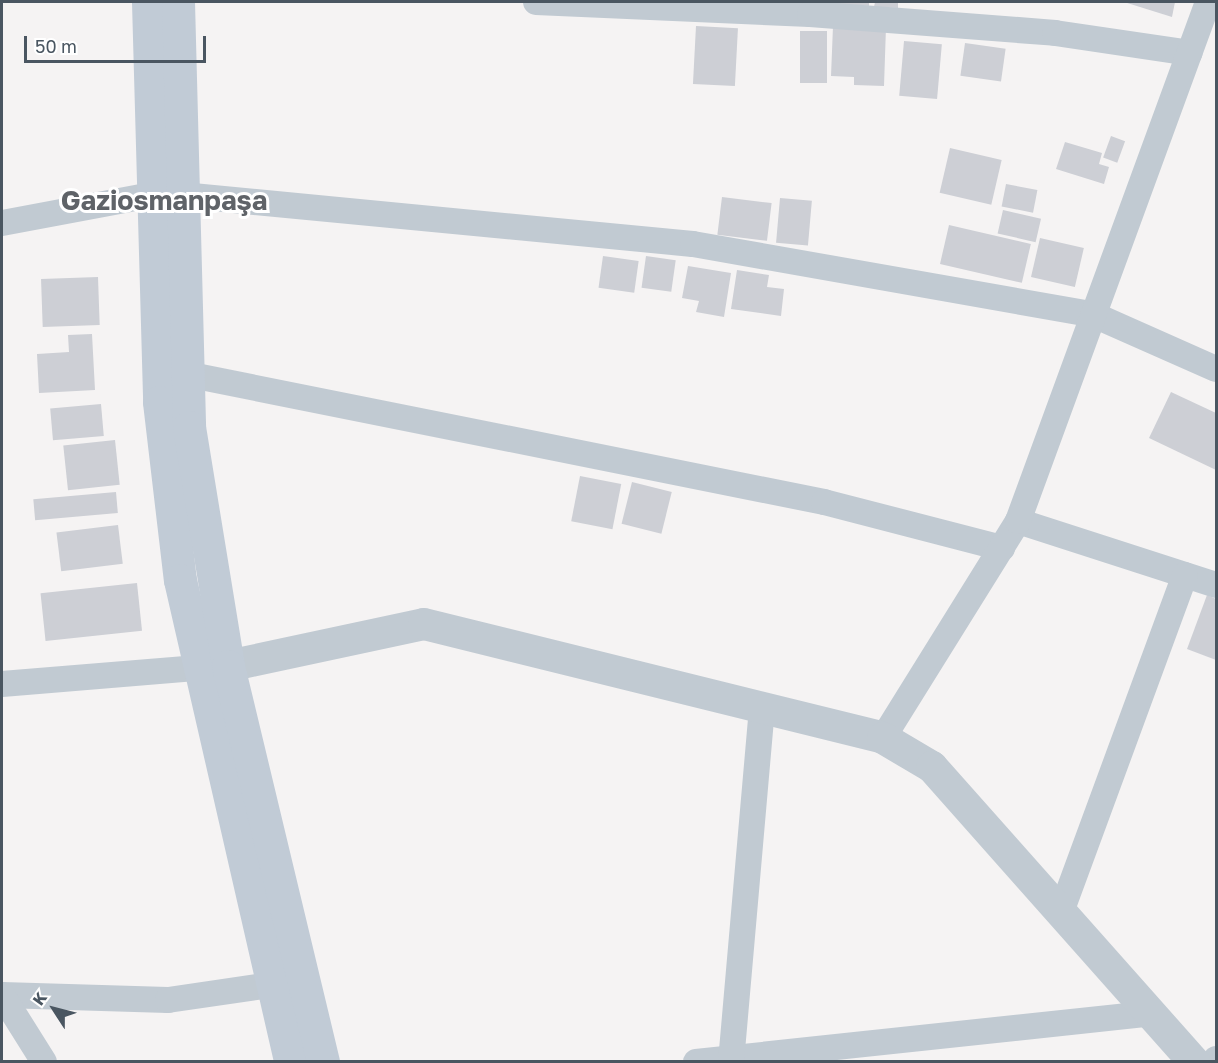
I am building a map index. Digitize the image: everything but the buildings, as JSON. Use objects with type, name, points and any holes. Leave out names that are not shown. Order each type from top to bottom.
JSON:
[{"type":"main road","points":[[148,2],[213,667],[271,985],[290,1062]]},
{"type":"main road","points":[[178,2],[166,195],[159,402],[180,580],[213,667],[323,1062]]},
{"type":"street","points":[[536,2],[1008,29],[1190,53]]},
{"type":"street","points":[[883,738],[1018,520],[1208,2]]},
{"type":"street","points":[[2,223],[166,195],[693,244],[1094,315],[1216,369]]},
{"type":"street","points":[[186,374],[824,502],[1002,548]]},
{"type":"street","points":[[1018,520],[1216,585]]},
{"type":"street","points":[[1061,912],[1185,574]]},
{"type":"street","points":[[2,684],[213,667],[424,624],[883,738],[932,767],[1194,1062]]},
{"type":"street","points":[[731,1059],[762,708]]},
{"type":"street","points":[[2,995],[168,1000],[271,985]]},
{"type":"street","points":[[2,995],[44,1062]]},
{"type":"street","points":[[696,1062],[1151,1013]]},
{"type":"district","name":"Gaziosmanpaşa","points":[[164,201]]}]
